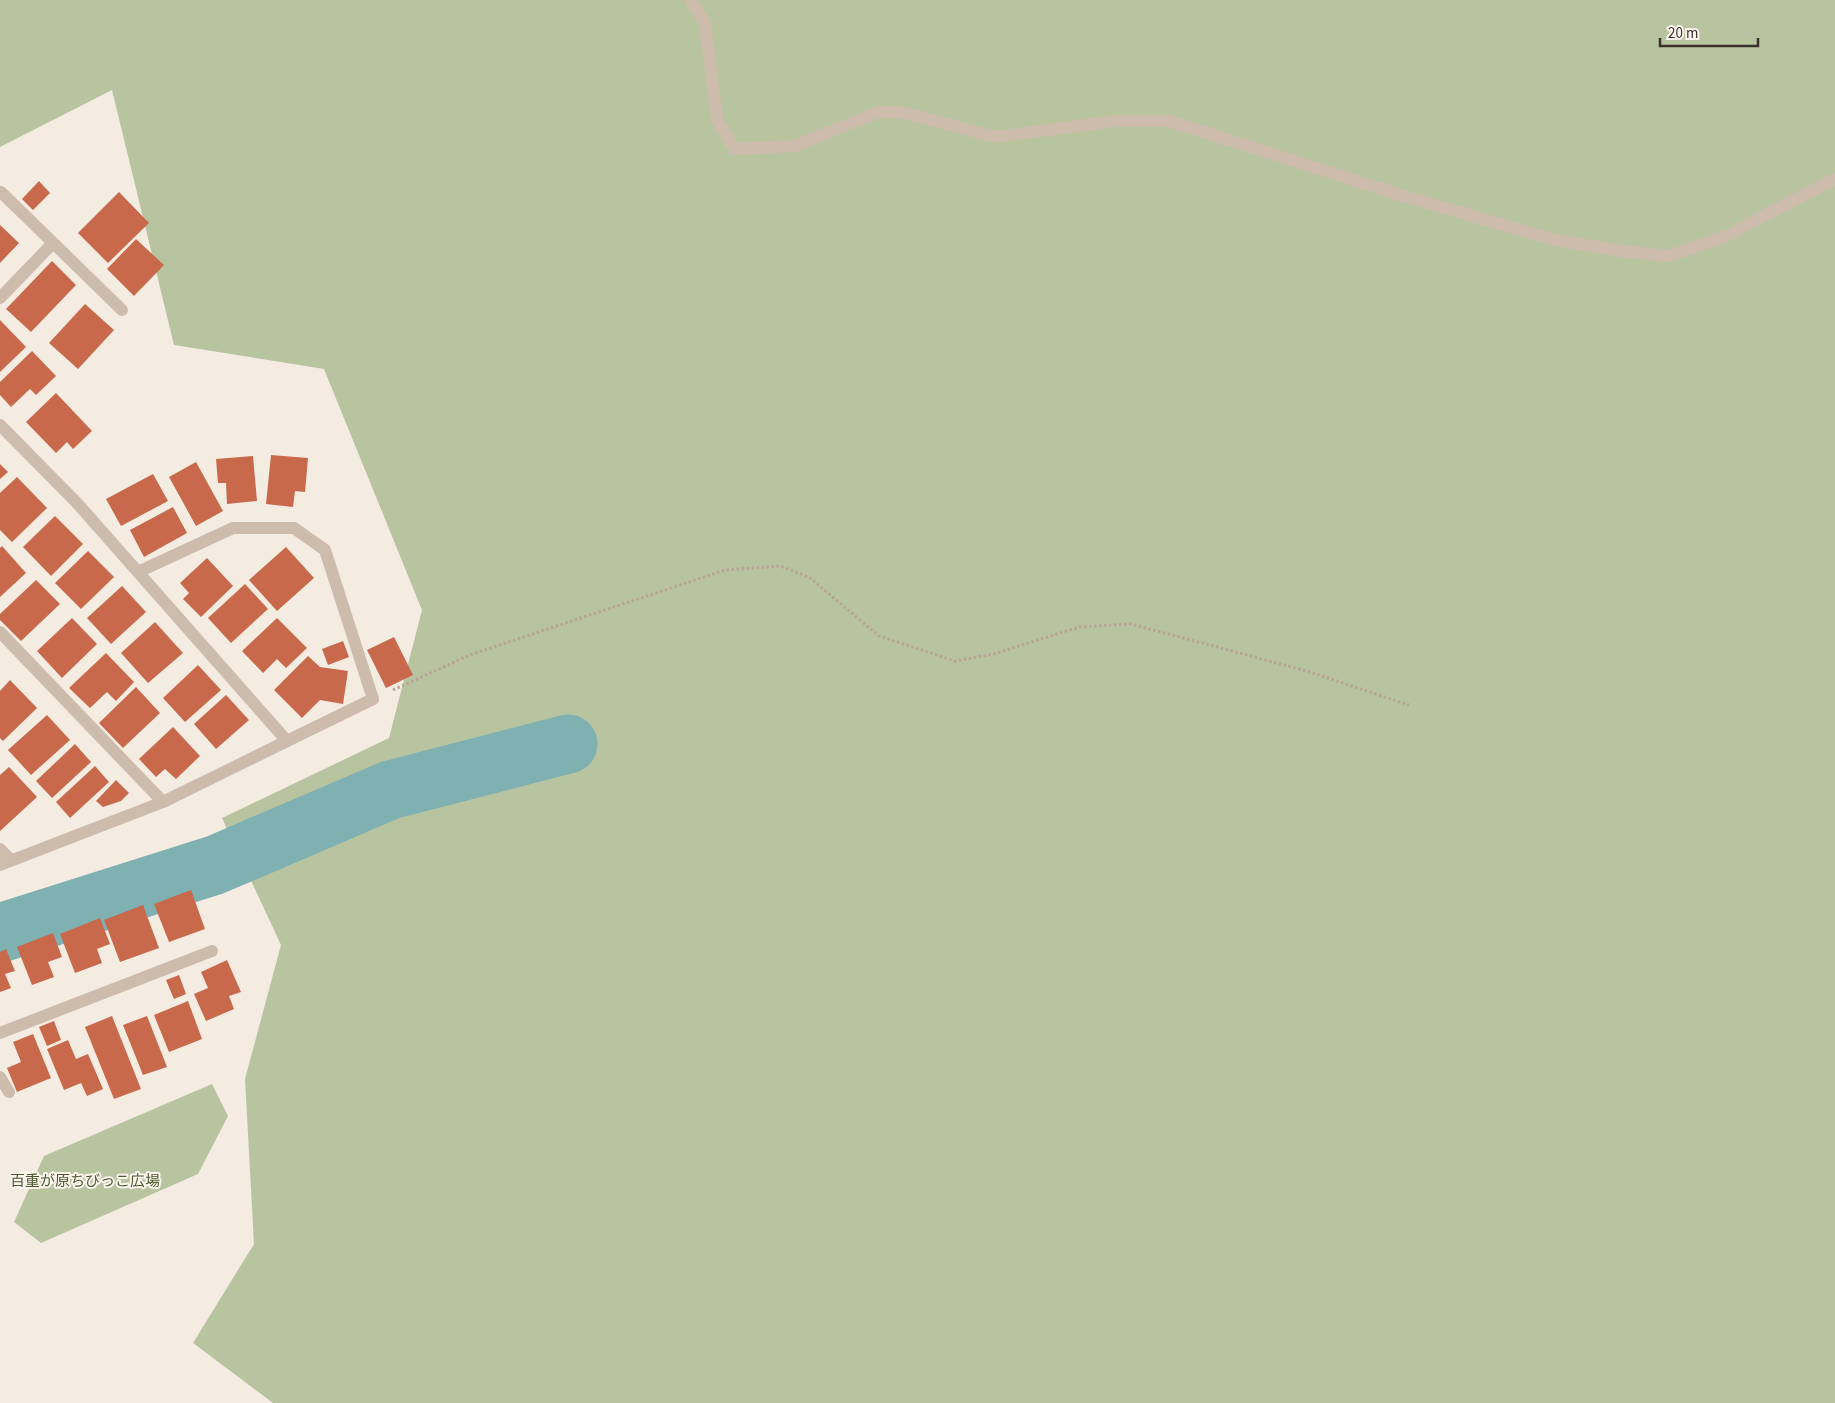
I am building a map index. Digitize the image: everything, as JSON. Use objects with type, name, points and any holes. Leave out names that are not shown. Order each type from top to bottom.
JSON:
[{"type":"street","points":[[691,0],[705,24],[717,119],[734,149],[795,146],[878,112],[905,113],[995,137],[1116,121],[1169,121],[1410,198],[1555,240],[1621,251],[1669,256],[1726,236],[1835,179]]},
{"type":"street","points":[[1,192],[122,310]]},
{"type":"street","points":[[0,298],[53,243]]},
{"type":"street","points":[[0,425],[77,503],[287,741]]},
{"type":"street","points":[[0,849],[6,863],[163,802],[373,699],[325,550],[294,528],[234,528],[138,572]]},
{"type":"street","points":[[0,632],[163,802]]},
{"type":"street","points":[[0,1033],[212,950]]},
{"type":"street","points":[[0,1077],[9,1092]]},
{"type":"path","points":[[373,699],[472,654],[725,570],[780,566],[809,576],[879,636],[954,661],[994,654],[1079,627],[1131,624],[1310,672],[1409,705]]},
{"type":"green space","points":[[0,0],[1835,0],[1835,1403],[273,1403],[193,1343],[254,1244],[245,1079],[281,945],[222,818],[389,738],[422,610],[324,369],[174,345],[112,90],[0,147]]},
{"type":"green space","name":"百重が原ちびっこ広場","points":[[212,1084],[228,1116],[198,1174],[41,1243],[14,1222],[44,1156]]},
{"type":"building","points":[[39,181],[50,193],[33,210],[22,199]]},
{"type":"building","points":[[119,192],[149,223],[108,263],[78,233]]},
{"type":"building","points":[[0,225],[19,243],[0,263]]},
{"type":"building","points":[[136,239],[164,265],[134,296],[107,269]]},
{"type":"building","points":[[52,261],[76,285],[31,332],[6,309]]},
{"type":"building","points":[[85,304],[114,330],[78,369],[49,343]]},
{"type":"building","points":[[0,320],[26,347],[0,372]]},
{"type":"building","points":[[32,351],[56,376],[36,395],[30,389],[11,407],[0,395],[0,382]]},
{"type":"building","points":[[56,393],[92,431],[73,449],[67,442],[56,453],[26,422]]},
{"type":"building","points":[[271,455],[308,458],[305,492],[295,491],[293,507],[266,504]]},
{"type":"building","points":[[253,456],[257,501],[227,504],[226,483],[218,483],[216,459]]},
{"type":"building","points":[[196,462],[223,511],[196,526],[169,477]]},
{"type":"building","points":[[0,464],[8,472],[0,479]]},
{"type":"building","points":[[153,474],[168,501],[121,526],[106,499]]},
{"type":"building","points":[[17,477],[47,508],[12,542],[0,530],[0,493]]},
{"type":"building","points":[[173,507],[187,533],[144,557],[130,530]]},
{"type":"building","points":[[55,516],[83,544],[51,576],[23,547]]},
{"type":"building","points":[[2,546],[26,573],[0,597],[0,548]]},
{"type":"building","points":[[286,547],[314,578],[277,611],[249,580]]},
{"type":"building","points":[[88,551],[114,577],[81,609],[55,583]]},
{"type":"building","points":[[207,558],[233,586],[201,617],[183,599],[189,593],[180,583]]},
{"type":"building","points":[[36,580],[60,604],[21,641],[0,620],[0,614]]},
{"type":"building","points":[[245,584],[268,609],[231,643],[208,618]]},
{"type":"building","points":[[122,586],[146,612],[111,644],[87,618]]},
{"type":"building","points":[[72,618],[97,644],[62,678],[37,651]]},
{"type":"building","points":[[277,618],[307,648],[286,668],[277,659],[263,673],[242,651]]},
{"type":"building","points":[[155,622],[183,653],[148,683],[121,653]]},
{"type":"building","points":[[394,637],[413,675],[386,688],[367,650]]},
{"type":"building","points":[[343,641],[349,657],[328,665],[322,649]]},
{"type":"building","points":[[106,653],[134,682],[116,701],[107,692],[90,708],[69,688]]},
{"type":"building","points":[[308,656],[320,667],[348,671],[343,704],[320,700],[302,718],[274,690]]},
{"type":"building","points":[[198,665],[221,690],[185,722],[163,698]]},
{"type":"building","points":[[10,680],[37,708],[3,741],[0,738],[0,691]]},
{"type":"building","points":[[136,687],[160,713],[123,748],[99,723]]},
{"type":"building","points":[[226,695],[249,720],[216,749],[194,724]]},
{"type":"building","points":[[47,715],[70,740],[31,775],[8,750]]},
{"type":"building","points":[[173,727],[200,756],[176,779],[165,769],[156,777],[139,759]]},
{"type":"building","points":[[75,744],[91,762],[52,798],[36,781]]},
{"type":"building","points":[[95,766],[109,782],[70,818],[56,802]]},
{"type":"building","points":[[9,767],[37,797],[0,831],[0,775]]},
{"type":"building","points":[[116,780],[129,793],[121,801],[103,807],[96,801]]},
{"type":"building","points":[[191,890],[205,929],[169,942],[154,904]]},
{"type":"building","points":[[143,905],[159,948],[120,962],[104,920]]},
{"type":"building","points":[[100,918],[110,944],[97,949],[102,963],[75,973],[60,934]]},
{"type":"building","points":[[53,933],[62,957],[48,962],[54,977],[32,985],[17,947]]},
{"type":"building","points":[[6,949],[15,971],[5,974],[11,988],[0,992],[0,952]]},
{"type":"building","points":[[227,960],[241,992],[229,996],[234,1009],[206,1021],[194,994],[208,988],[201,972]]},
{"type":"building","points":[[179,975],[186,994],[174,999],[166,980]]},
{"type":"building","points":[[188,1001],[202,1039],[169,1052],[154,1015]]},
{"type":"building","points":[[112,1016],[141,1089],[114,1099],[85,1027]]},
{"type":"building","points":[[147,1016],[167,1067],[143,1075],[123,1025]]},
{"type":"building","points":[[54,1021],[61,1040],[47,1046],[39,1027]]},
{"type":"building","points":[[33,1034],[51,1078],[17,1092],[7,1068],[21,1062],[13,1042]]},
{"type":"building","points":[[68,1040],[76,1059],[88,1054],[103,1089],[87,1096],[81,1083],[64,1090],[47,1049]]},
{"type":"waterway","points":[[0,933],[215,865],[390,790],[568,744]]}]
